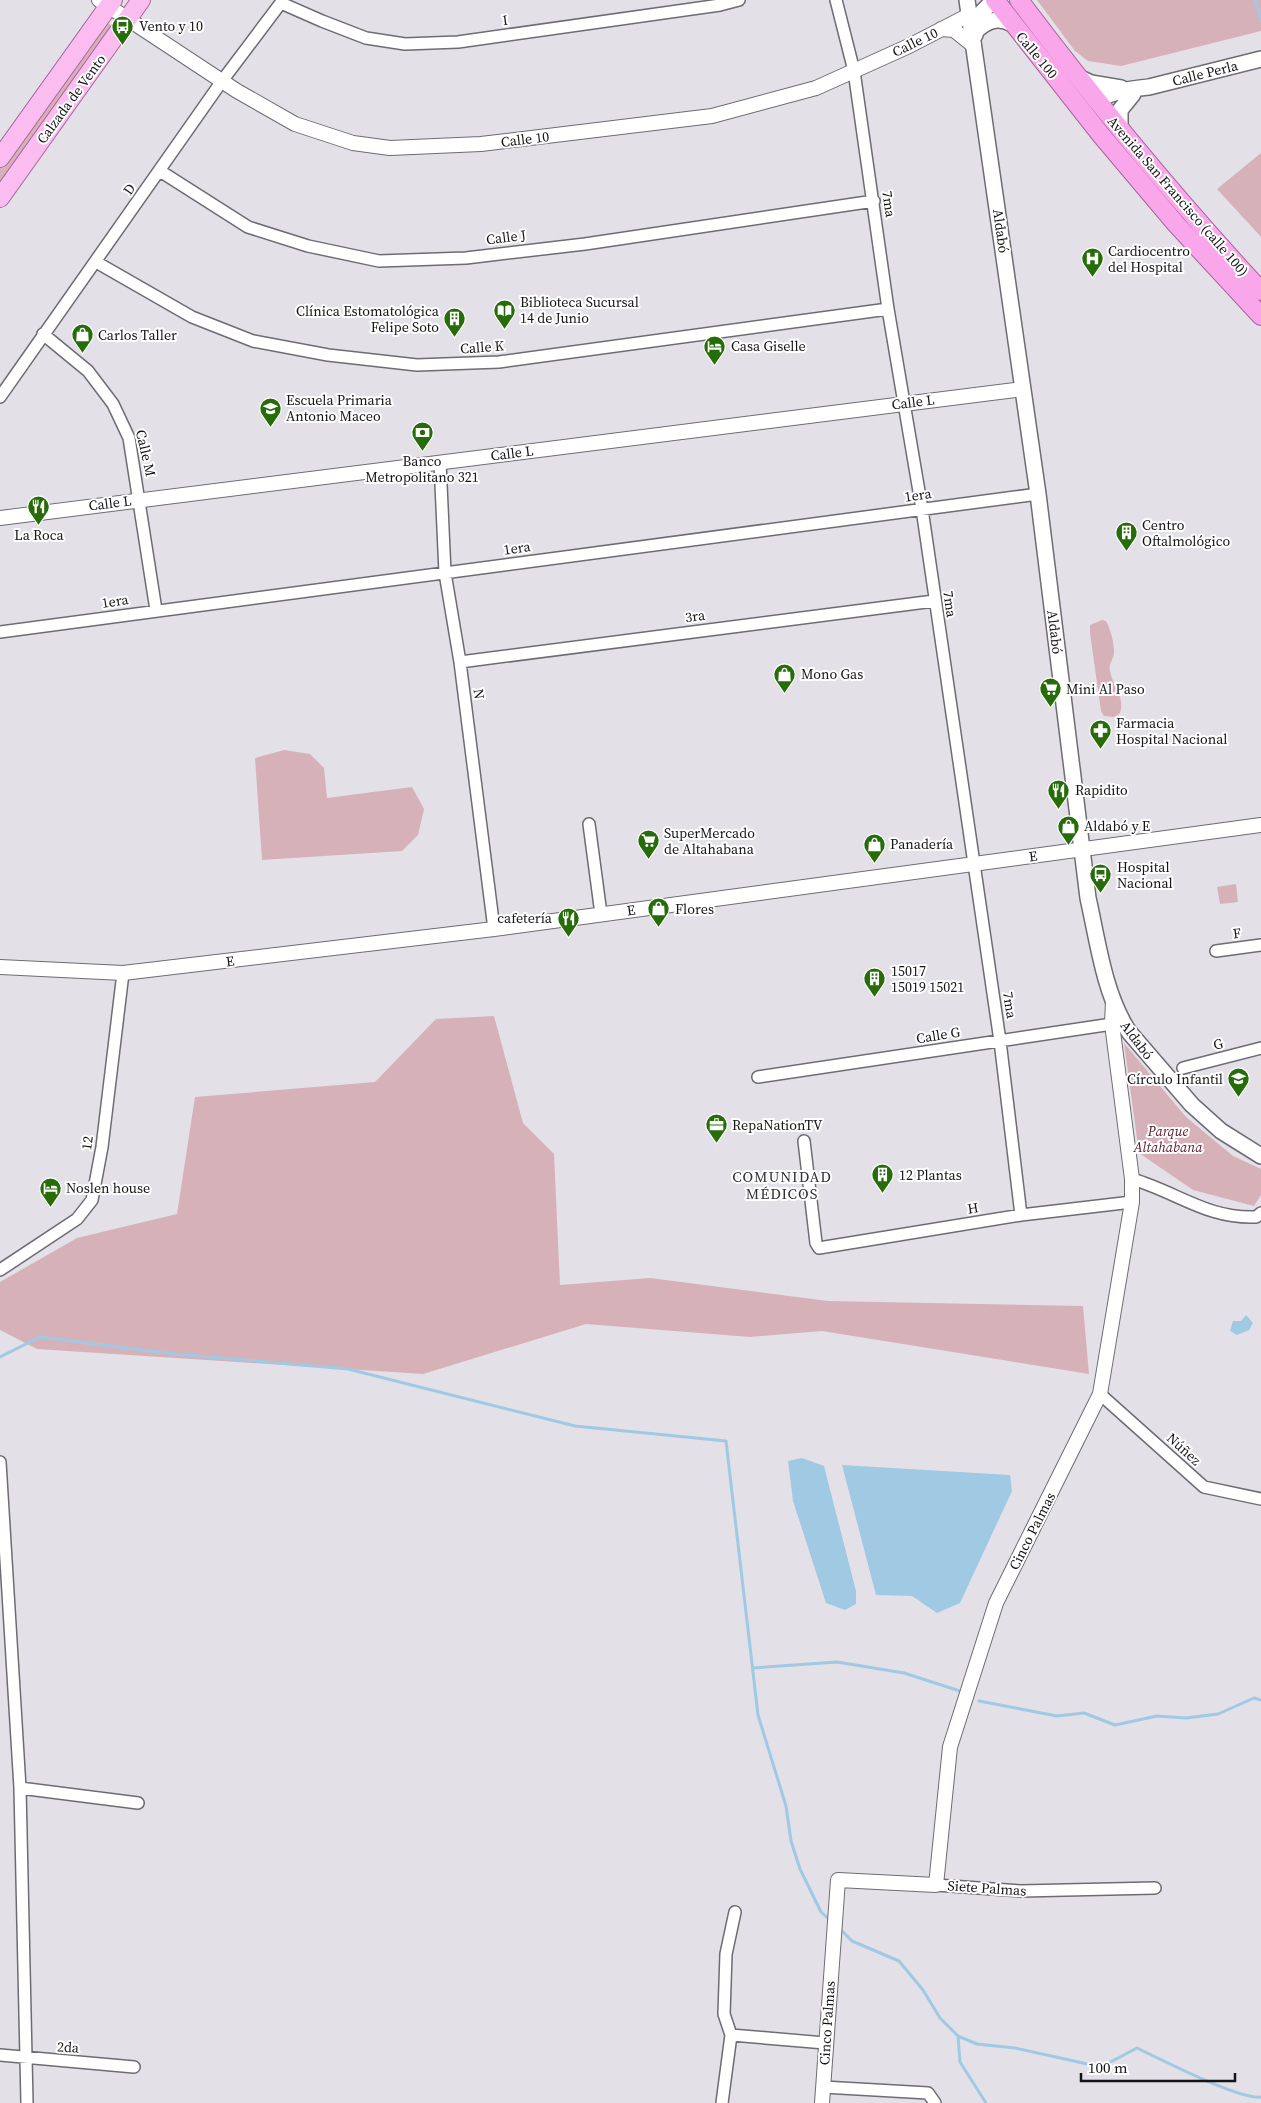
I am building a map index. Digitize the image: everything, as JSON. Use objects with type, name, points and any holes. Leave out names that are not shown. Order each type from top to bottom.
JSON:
[{"type":"highway","name":"Calle 100","points":[[995,0],[1012,24],[1088,105]]},
{"type":"highway","name":"Calle 100","points":[[1019,0],[1076,76],[1088,105]]},
{"type":"highway","name":"Avenida San Francisco (calle 100)","points":[[1088,105],[1120,129],[1188,213],[1261,291]]},
{"type":"highway","name":"Avenida San Francisco (calle 100)","points":[[1088,105],[1176,224],[1261,316]]},
{"type":"main road","name":"Calzada de Vento","points":[[0,198],[141,0]]},
{"type":"main road","points":[[968,7],[995,0]]},
{"type":"main road","points":[[974,39],[982,12],[995,0]]},
{"type":"main road","name":"Calzada de Vento","points":[[0,158],[107,2]]},
{"type":"main road","name":"Aldabó","points":[[968,7],[1038,494],[1088,898],[1117,1022],[1192,1105],[1221,1131],[1261,1156]]},
{"type":"main road","points":[[974,39],[982,25],[992,21],[1001,20],[1012,24]]},
{"type":"main road","name":"Calle Perla","points":[[1088,105],[1105,96],[1133,91],[1260,59]]},
{"type":"main road","points":[[1076,76],[1106,86],[1133,91],[1120,110],[1120,129]]},
{"type":"street","name":"I","points":[[282,1],[322,21],[366,38],[404,44],[458,42],[720,5],[739,0]]},
{"type":"street","name":"7ma","points":[[836,0],[854,71],[888,309],[922,510],[1000,1041],[1021,1215]]},
{"type":"street","name":"D","points":[[0,397],[222,81],[282,1]]},
{"type":"street","name":"Calle 10","points":[[107,2],[128,19],[274,113],[318,133],[354,143],[390,148],[434,148],[712,116],[816,88],[941,29],[968,7]]},
{"type":"street","points":[[941,29],[954,30],[974,39]]},
{"type":"street","name":"Calle J","points":[[160,171],[248,227],[308,246],[379,261],[466,258],[585,244],[874,201]]},
{"type":"street","name":"Calle K","points":[[96,262],[192,317],[253,342],[328,355],[417,365],[518,359],[888,309]]},
{"type":"street","name":"Calle M","points":[[43,334],[88,371],[113,404],[129,438],[156,610]]},
{"type":"street","name":"Calle L","points":[[0,518],[1023,389]]},
{"type":"street","name":"N","points":[[440,462],[445,573],[460,662],[494,929]]},
{"type":"street","name":"1era","points":[[0,632],[1038,494]]},
{"type":"street","name":"3ra","points":[[460,662],[934,601]]},
{"type":"street","points":[[589,824],[601,914]]},
{"type":"street","name":"E","points":[[0,967],[123,973],[494,929],[1261,825]]},
{"type":"street","name":"F","points":[[1216,951],[1261,946]]},
{"type":"street","name":"12","points":[[0,1270],[77,1219],[92,1200],[102,1147],[123,973]]},
{"type":"street","name":"Calle G","points":[[758,1077],[1117,1022]]},
{"type":"street","name":"Cinco Palmas","points":[[936,1885],[950,1747],[996,1602],[1100,1394],[1132,1202],[1132,1179],[1117,1022]]},
{"type":"street","name":"G","points":[[1183,1068],[1261,1048]]},
{"type":"street","name":"H","points":[[804,1141],[816,1243],[819,1248],[1021,1215],[1132,1202]]},
{"type":"street","points":[[1132,1179],[1151,1185],[1192,1204],[1234,1218],[1256,1218],[1261,1213]]},
{"type":"street","name":"Núñez","points":[[1100,1394],[1204,1487],[1261,1499]]},
{"type":"street","points":[[0,1462],[20,1788],[27,2103]]},
{"type":"street","points":[[20,1788],[138,1803]]},
{"type":"street","name":"Siete Palmas","points":[[837,1899],[838,1880],[1021,1891],[1154,1888]]},
{"type":"street","name":"Cinco Palmas","points":[[822,2103],[837,1899]]},
{"type":"street","points":[[722,2103],[731,2035],[724,2014],[726,1954],[735,1912]]},
{"type":"street","points":[[731,2035],[825,2043]]},
{"type":"street","name":"2da","points":[[0,2055],[27,2059],[134,2067]]},
{"type":"street","points":[[823,2087],[928,2093],[935,2103]]},
{"type":"green space","points":[[1037,0],[1261,0],[1261,31],[1121,66],[1088,61],[1075,51]]},
{"type":"green space","points":[[105,23],[110,24],[111,29],[0,191],[0,167]]},
{"type":"green space","points":[[1261,153],[1261,237],[1217,189]]},
{"type":"green space","points":[[1102,620],[1106,621],[1111,632],[1114,655],[1110,664],[1111,677],[1121,702],[1120,713],[1115,717],[1104,716],[1101,711],[1090,633],[1090,625]]},
{"type":"green space","points":[[284,750],[310,754],[324,768],[327,798],[412,787],[424,809],[418,835],[402,851],[262,860],[255,758]]},
{"type":"green space","points":[[1236,884],[1238,902],[1220,904],[1217,887]]},
{"type":"green space","points":[[494,1016],[523,1123],[554,1154],[560,1285],[650,1278],[828,1301],[1083,1306],[1089,1374],[822,1331],[750,1337],[586,1324],[423,1374],[37,1349],[0,1330],[0,1282],[77,1238],[177,1214],[195,1097],[375,1082],[436,1019]]},
{"type":"green space","name":"Parque Altahabana","points":[[1124,1043],[1186,1117],[1233,1156],[1261,1169],[1261,1195],[1254,1206],[1193,1190],[1139,1153]]},
{"type":"water","points":[[1246,1315],[1253,1323],[1249,1330],[1237,1335],[1230,1331],[1233,1321],[1241,1321]]},
{"type":"water","points":[[802,1458],[824,1466],[856,1591],[856,1604],[845,1610],[826,1603],[793,1501],[788,1461]]},
{"type":"water","points":[[842,1465],[1010,1475],[1012,1491],[960,1603],[937,1613],[912,1596],[876,1595]]},
{"type":"waterway","points":[[1255,0],[1261,21]]},
{"type":"waterway","points":[[0,1357],[40,1337],[174,1354],[348,1369],[575,1426],[726,1441],[758,1715],[786,1806],[791,1841],[800,1869],[821,1912],[831,1921]]},
{"type":"waterway","points":[[753,1668],[837,1662],[904,1673],[960,1691]]},
{"type":"waterway","points":[[979,1701],[1057,1716],[1084,1713],[1115,1725],[1157,1716],[1186,1718],[1218,1714],[1254,1698],[1261,1700]]},
{"type":"waterway","points":[[839,1928],[852,1941],[899,1961],[923,1990],[940,2018],[958,2036],[977,2044],[1015,2048],[1101,2067],[1137,2048],[1219,2086],[1251,2096],[1261,2097]]},
{"type":"waterway","points":[[958,2036],[960,2062],[986,2103]]},
{"type":"place","name":"Vento y 10","points":[[123,45]]},
{"type":"place","name":"Cardiocentro del Hospital","points":[[1092,278]]},
{"type":"place","name":"Biblioteca Sucursal 14 de Junio","points":[[504,329]]},
{"type":"place","name":"Clínica Estomatológica Felipe Soto","points":[[455,338]]},
{"type":"place","name":"Carlos Taller","points":[[82,354]]},
{"type":"place","name":"Casa Giselle","points":[[715,365]]},
{"type":"place","name":"Escuela Primaria Antonio Maceo","points":[[270,427]]},
{"type":"place","name":"Banco Metropolitano 321","points":[[422,452]]},
{"type":"place","name":"La Roca","points":[[39,526]]},
{"type":"place","name":"Centro Oftalmológico","points":[[1126,552]]},
{"type":"place","name":"Mono Gas","points":[[785,693]]},
{"type":"place","name":"Mini Al Paso","points":[[1050,708]]},
{"type":"place","name":"Farmacia Hospital Nacional","points":[[1100,750]]},
{"type":"place","name":"Rapidito","points":[[1059,809]]},
{"type":"place","name":"Aldabó y E","points":[[1068,845]]},
{"type":"place","name":"SuperMercado de Altahabana","points":[[648,860]]},
{"type":"place","name":"Panadería","points":[[874,863]]},
{"type":"place","name":"Hospital Nacional","points":[[1101,894]]},
{"type":"place","name":"Flores","points":[[659,928]]},
{"type":"place","name":"cafetería","points":[[568,937]]},
{"type":"place","name":"15017 15019 15021","points":[[875,998]]},
{"type":"place","name":"Círculo Infantil","points":[[1239,1098]]},
{"type":"place","name":"RepaNationTV","points":[[716,1144]]},
{"type":"place","name":"12 Plantas","points":[[883,1194]]},
{"type":"place","name":"Noslen house","points":[[50,1207]]},
{"type":"district","name":"COMUNIDAD MÉDICOS","points":[[782,1186]]}]
